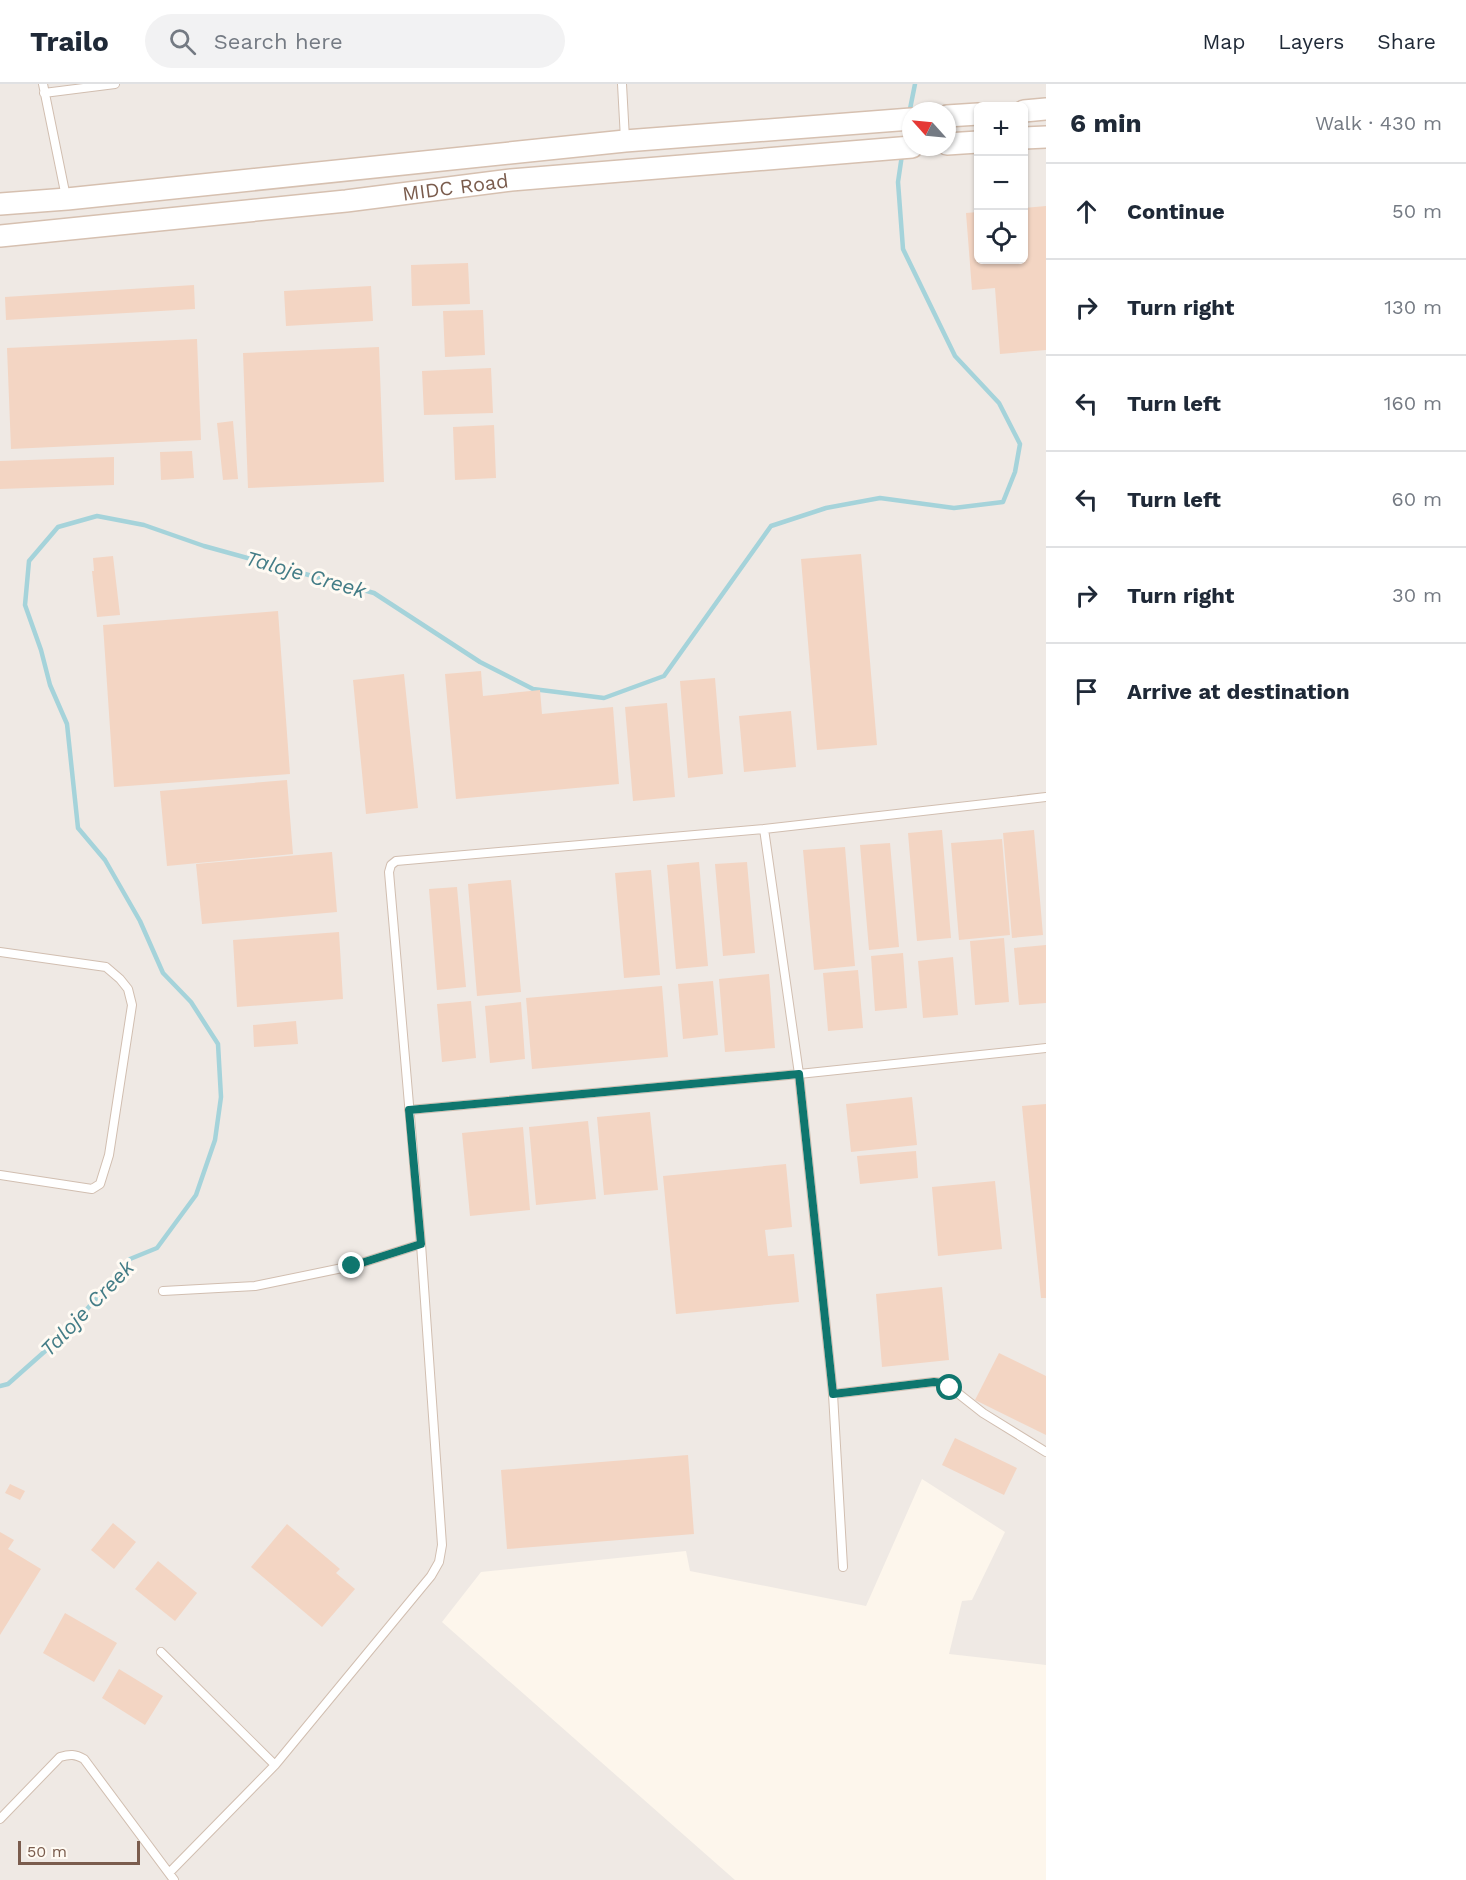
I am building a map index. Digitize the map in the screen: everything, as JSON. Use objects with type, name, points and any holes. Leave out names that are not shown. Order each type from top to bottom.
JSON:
[{"type":"main road","points":[[1028,111],[1046,109]]},
{"type":"main road","points":[[956,116],[974,114]]},
{"type":"main road","name":"MIDC Road","points":[[0,204],[625,141],[901,120]]},
{"type":"main road","points":[[901,120],[901,148]]},
{"type":"main road","points":[[1028,138],[1046,136]]},
{"type":"main road","points":[[956,143],[974,142]]},
{"type":"main road","name":"MIDC Road","points":[[0,236],[346,201],[511,180],[901,148]]},
{"type":"lane","points":[[43,84],[67,199]]},
{"type":"lane","points":[[44,93],[115,84]]},
{"type":"lane","points":[[622,84],[625,141]]},
{"type":"lane","points":[[0,1819],[60,1757],[69,1754],[78,1755],[84,1759],[171,1877],[275,1765],[431,1576],[439,1562],[442,1545],[421,1244],[389,872],[391,865],[396,861],[764,829],[1046,797]]},
{"type":"lane","points":[[764,829],[799,1074],[833,1394],[843,1567]]},
{"type":"lane","points":[[0,951],[106,967],[128,989],[132,1005],[109,1155],[100,1184],[92,1189],[0,1175]]},
{"type":"lane","points":[[409,1110],[799,1074],[1046,1048]]},
{"type":"lane","points":[[163,1290],[255,1286],[352,1266],[421,1244]]},
{"type":"lane","points":[[833,1394],[934,1382],[943,1383],[983,1413],[1046,1452]]},
{"type":"lane","points":[[161,1652],[275,1765]]},
{"type":"shaded area","points":[[0,84],[1046,84],[1046,1665],[949,1654],[962,1601],[972,1600],[1005,1532],[922,1479],[866,1606],[690,1571],[686,1551],[481,1572],[442,1622],[735,1880],[0,1880]]},
{"type":"building","points":[[1046,206],[1046,350],[1000,354],[995,288],[972,290],[966,213],[974,212],[974,264],[1028,264],[1028,208]]},
{"type":"building","points":[[468,263],[470,304],[412,306],[411,265]]},
{"type":"building","points":[[194,285],[195,309],[6,320],[5,297]]},
{"type":"building","points":[[371,286],[373,321],[286,326],[284,291]]},
{"type":"building","points":[[483,310],[485,355],[445,357],[443,311]]},
{"type":"building","points":[[197,339],[201,440],[11,449],[7,348]]},
{"type":"building","points":[[379,347],[384,482],[248,488],[243,353]]},
{"type":"building","points":[[491,368],[493,413],[424,415],[422,371]]},
{"type":"building","points":[[233,421],[238,479],[223,480],[217,423]]},
{"type":"building","points":[[494,425],[496,478],[455,480],[453,427]]},
{"type":"building","points":[[192,451],[194,478],[161,480],[160,452]]},
{"type":"building","points":[[114,457],[114,485],[0,489],[0,461]]},
{"type":"building","points":[[861,554],[877,745],[817,750],[801,559]]},
{"type":"building","points":[[113,556],[120,615],[97,617],[92,571],[94,571],[93,558]]},
{"type":"building","points":[[278,611],[290,774],[114,787],[103,625]]},
{"type":"building","points":[[481,671],[483,696],[540,690],[542,714],[613,707],[619,784],[456,799],[445,674]]},
{"type":"building","points":[[404,674],[418,808],[366,814],[353,680]]},
{"type":"building","points":[[715,678],[723,774],[688,778],[680,681]]},
{"type":"building","points":[[667,703],[675,797],[633,801],[625,707]]},
{"type":"building","points":[[791,711],[796,767],[744,772],[739,716]]},
{"type":"building","points":[[287,780],[293,854],[167,866],[160,791]]},
{"type":"building","points":[[942,830],[951,938],[917,941],[908,833]]},
{"type":"building","points":[[1034,830],[1043,935],[1012,938],[1003,833]]},
{"type":"building","points":[[1002,839],[1010,935],[959,940],[951,843]]},
{"type":"building","points":[[890,843],[899,947],[869,950],[860,845]]},
{"type":"building","points":[[845,847],[855,966],[814,970],[803,850]]},
{"type":"building","points":[[332,852],[337,912],[202,924],[196,864]]},
{"type":"building","points":[[699,862],[708,966],[676,969],[667,865]]},
{"type":"building","points":[[747,862],[755,953],[723,956],[715,864]]},
{"type":"building","points":[[651,870],[660,975],[624,978],[615,873]]},
{"type":"building","points":[[511,880],[521,992],[477,996],[468,884]]},
{"type":"building","points":[[457,887],[466,987],[437,990],[429,889]]},
{"type":"building","points":[[339,932],[343,999],[237,1007],[233,940]]},
{"type":"building","points":[[1004,938],[1009,1002],[975,1005],[970,941]]},
{"type":"building","points":[[1046,945],[1046,1003],[1019,1005],[1014,948]]},
{"type":"building","points":[[903,953],[907,1008],[875,1011],[871,956]]},
{"type":"building","points":[[953,957],[958,1015],[923,1018],[918,961]]},
{"type":"building","points":[[858,970],[863,1028],[828,1031],[823,973]]},
{"type":"building","points":[[769,974],[775,1048],[725,1052],[719,979]]},
{"type":"building","points":[[713,981],[718,1035],[683,1039],[678,984]]},
{"type":"building","points":[[662,986],[668,1057],[532,1069],[526,998]]},
{"type":"building","points":[[471,1001],[476,1058],[442,1062],[437,1004]]},
{"type":"building","points":[[521,1002],[525,1059],[490,1063],[485,1006]]},
{"type":"building","points":[[296,1021],[298,1044],[254,1047],[253,1025]]},
{"type":"building","points":[[912,1097],[917,1145],[851,1152],[846,1104]]},
{"type":"building","points":[[1046,1104],[1046,1298],[1041,1298],[1022,1106]]},
{"type":"building","points":[[650,1112],[658,1190],[604,1195],[597,1117]]},
{"type":"building","points":[[588,1121],[596,1199],[536,1205],[529,1127]]},
{"type":"building","points":[[523,1127],[530,1210],[470,1216],[462,1133]]},
{"type":"building","points":[[916,1151],[918,1178],[860,1184],[857,1156]]},
{"type":"building","points":[[786,1164],[792,1227],[765,1230],[768,1256],[794,1254],[799,1302],[676,1314],[663,1176]]},
{"type":"building","points":[[995,1181],[1002,1249],[938,1256],[932,1187]]},
{"type":"building","points":[[942,1287],[949,1360],[882,1367],[876,1294]]},
{"type":"building","points":[[999,1353],[1046,1376],[1046,1435],[975,1400]]},
{"type":"building","points":[[955,1438],[1017,1468],[1004,1495],[942,1465]]},
{"type":"building","points":[[688,1455],[694,1534],[507,1549],[501,1470]]},
{"type":"building","points":[[10,1484],[25,1491],[20,1500],[5,1493]]},
{"type":"building","points":[[113,1523],[136,1542],[114,1569],[91,1550]]},
{"type":"building","points":[[287,1524],[340,1569],[336,1573],[355,1589],[322,1627],[251,1567]]},
{"type":"building","points":[[0,1532],[14,1540],[8,1549],[41,1569],[0,1635]]},
{"type":"building","points":[[158,1561],[197,1593],[175,1621],[135,1589]]},
{"type":"building","points":[[65,1613],[117,1643],[94,1682],[43,1653]]},
{"type":"building","points":[[119,1669],[163,1696],[145,1725],[102,1698]]},
{"type":"waterway","name":"Taloje Creek","points":[[911,102],[915,84]]},
{"type":"waterway","name":"Taloje Creek","points":[[0,1386],[8,1384],[70,1329],[130,1259],[157,1248],[196,1195],[215,1140],[221,1097],[218,1044],[191,1002],[163,973],[140,921],[105,860],[78,828],[67,724],[50,685],[41,650],[25,605],[29,561],[58,527],[97,516],[144,525],[204,546],[374,593],[480,662],[533,689],[604,698],[664,676],[771,526],[826,508],[880,498],[954,508],[1003,502],[1015,472],[1020,444],[999,403],[955,356],[903,249],[898,182],[902,155]]},
{"type":"route","points":[[352,1266],[421,1244],[409,1110],[799,1074],[833,1394],[934,1382],[943,1383],[950,1388]]}]
